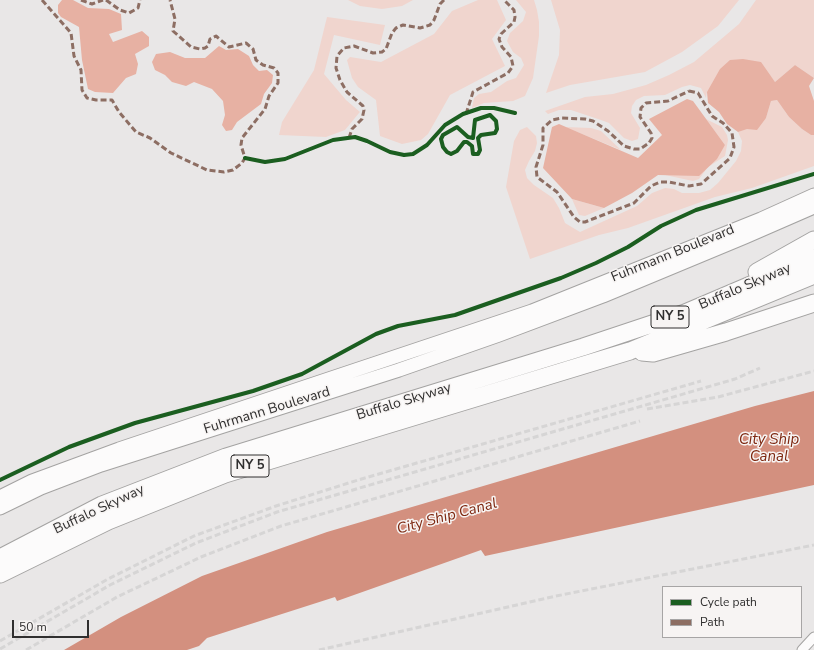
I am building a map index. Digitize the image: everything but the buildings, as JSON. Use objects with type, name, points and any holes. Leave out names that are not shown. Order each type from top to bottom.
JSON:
[{"type":"highway","points":[[685,312],[814,240]]},
{"type":"highway","name":"Buffalo Skyway","points":[[0,574],[108,521],[225,474],[508,379],[523,366],[584,347],[685,312],[814,258]]},
{"type":"highway","name":"Buffalo Skyway","points":[[0,558],[102,505],[226,457],[508,379],[527,382],[630,351],[814,275]]},
{"type":"highway","points":[[630,351],[653,353],[734,330],[814,303]]},
{"type":"street","name":"Fuhrmann Boulevard","points":[[0,508],[42,488],[101,465],[399,370],[534,316],[814,195]]},
{"type":"street","name":"Fuhrmann Boulevard","points":[[0,497],[32,481],[119,449],[618,290],[746,237],[814,206]]},
{"type":"street","points":[[802,650],[814,637]]},
{"type":"shaded area","points":[[62,0],[73,0],[88,8],[109,9],[121,14],[122,30],[109,34],[113,42],[142,31],[149,37],[149,46],[135,54],[138,64],[136,74],[126,78],[113,93],[95,92],[88,89],[82,60],[79,27],[61,17],[58,13],[58,5]]},
{"type":"shaded area","points":[[348,0],[413,0],[402,6],[382,9],[360,6]]},
{"type":"shaded area","points":[[478,0],[497,0],[506,20],[492,39],[505,66],[450,95],[428,134],[421,140],[402,144],[380,136],[376,100],[358,87],[352,78],[347,60],[350,57],[381,62],[434,34],[452,11]]},
{"type":"shaded area","points":[[516,0],[534,0],[537,10],[539,36],[533,78],[525,96],[513,101],[484,103],[472,108],[474,98],[479,94],[491,92],[507,81],[516,78],[524,65],[521,58],[513,52],[507,41],[510,33],[523,21],[526,12]]},
{"type":"shaded area","points":[[551,0],[739,0],[718,26],[682,52],[645,72],[570,85],[546,93],[559,55],[560,30]]},
{"type":"shaded area","points":[[756,0],[814,0],[814,78],[795,65],[775,82],[769,75],[707,92],[706,98],[701,88],[690,85],[665,95],[644,96],[636,100],[632,106],[631,113],[640,128],[638,139],[632,141],[624,138],[609,123],[601,120],[571,110],[559,110],[548,114],[545,111],[585,97],[613,94],[646,85],[694,62],[739,24]]},
{"type":"shaded area","points":[[327,17],[385,25],[380,45],[334,35],[324,74],[346,100],[360,112],[345,130],[326,137],[279,135],[282,122],[314,70]]},
{"type":"shaded area","points":[[219,46],[226,50],[238,49],[249,56],[253,65],[259,71],[267,70],[273,75],[272,83],[264,94],[261,104],[237,122],[232,130],[226,131],[222,125],[225,115],[223,101],[212,89],[194,82],[186,86],[172,82],[165,75],[155,70],[152,62],[156,54],[170,52],[185,58],[205,58]]},
{"type":"shaded area","points":[[743,59],[761,62],[775,82],[795,65],[814,78],[809,86],[814,101],[814,135],[811,135],[802,129],[789,117],[777,100],[771,101],[766,118],[757,130],[747,129],[738,132],[727,124],[719,112],[708,103],[707,92],[720,69],[730,60]]},
{"type":"shaded area","points":[[687,99],[693,101],[725,145],[717,159],[699,176],[658,175],[632,193],[604,208],[572,199],[543,168],[552,127],[559,124],[638,158],[662,135],[649,119]]},
{"type":"shaded area","points":[[777,100],[789,117],[802,129],[811,135],[814,135],[814,166],[752,188],[715,197],[628,228],[599,235],[530,259],[506,187],[514,141],[520,130],[527,127],[536,136],[537,143],[535,151],[525,170],[527,178],[534,185],[553,198],[565,223],[580,232],[637,206],[652,193],[665,188],[674,189],[682,193],[699,193],[710,190],[718,183],[736,161],[741,151],[742,141],[738,132],[766,118],[771,101]]},
{"type":"shaded area","points":[[706,119],[722,127],[727,135],[728,140],[725,156],[708,167],[699,179],[693,181],[665,175],[699,175],[725,145]]},
{"type":"shaded area","points":[[565,127],[591,128],[601,131],[621,150]]},
{"type":"shaded area","points":[[572,199],[604,208],[585,216],[579,215]]},
{"type":"water","name":"City Ship Canal","points":[[814,391],[814,485],[485,556],[481,550],[337,601],[335,597],[207,638],[199,646],[187,650],[64,650],[121,617],[202,576],[327,532],[755,406]]},
{"type":"railway","points":[[0,649],[110,585],[196,543],[277,512],[735,379],[760,368]]},
{"type":"railway","points":[[647,409],[718,397],[814,371]]},
{"type":"railway","points":[[0,641],[108,579],[194,536],[276,506],[358,480],[701,381]]},
{"type":"railway","points":[[26,650],[117,597],[201,557],[281,526],[640,421]]},
{"type":"railway","points":[[319,650],[556,596],[814,545]]},
{"type":"marked path","points":[[42,0],[71,33],[74,56],[81,70],[82,90],[87,98],[96,100],[112,100],[119,112],[136,132],[150,138],[171,153],[207,170],[224,172],[233,170],[242,163],[245,158],[241,145],[242,138],[265,109],[269,96],[278,83],[278,73],[274,68],[263,65],[256,60],[253,49],[246,43],[229,47],[216,36],[210,39],[208,46],[205,48],[200,49],[191,47],[173,31],[175,19],[170,0]]},
{"type":"marked path","points":[[81,0],[92,4],[103,0]]},
{"type":"marked path","points":[[106,0],[120,10],[129,13],[138,8],[140,0]]},
{"type":"marked path","points":[[349,138],[352,129],[362,119],[364,110],[363,106],[347,92],[340,80],[336,68],[337,56],[344,48],[354,46],[373,53],[382,52],[386,49],[392,33],[396,28],[403,25],[420,28],[430,25],[434,20],[440,4],[444,0]]},
{"type":"marked path","points":[[466,114],[473,92],[508,73],[513,66],[511,57],[502,47],[499,39],[501,34],[514,22],[515,17],[514,10],[504,0]]},
{"type":"marked path","points":[[689,91],[698,93],[712,116],[723,123],[732,133],[734,147],[730,158],[701,184],[689,186],[669,182],[660,182],[651,186],[634,203],[585,222],[580,222],[574,217],[557,192],[537,177],[536,167],[543,145],[543,128],[552,120],[562,118],[585,119],[593,121],[608,131],[624,146],[640,149],[649,143],[652,138],[651,133],[640,117],[641,108],[646,103],[668,101],[689,91]]},
{"type":"cycle path","points":[[245,158],[265,162],[285,159],[333,140],[355,137],[390,152],[404,155],[413,154],[427,145],[445,125],[463,114],[481,108],[494,108],[515,113]]},
{"type":"cycle path","points":[[490,115],[496,121],[497,129],[495,133],[481,135],[478,138],[480,150],[478,154],[473,154],[472,146],[467,142],[464,142],[457,151],[451,154],[443,147],[441,139],[443,135],[457,127],[468,137],[473,138],[475,120],[490,115]]},
{"type":"cycle path","points":[[0,480],[69,447],[135,423],[253,391],[302,374],[376,334],[398,326],[455,315],[561,278],[628,247],[661,226],[696,210],[814,174]]}]
